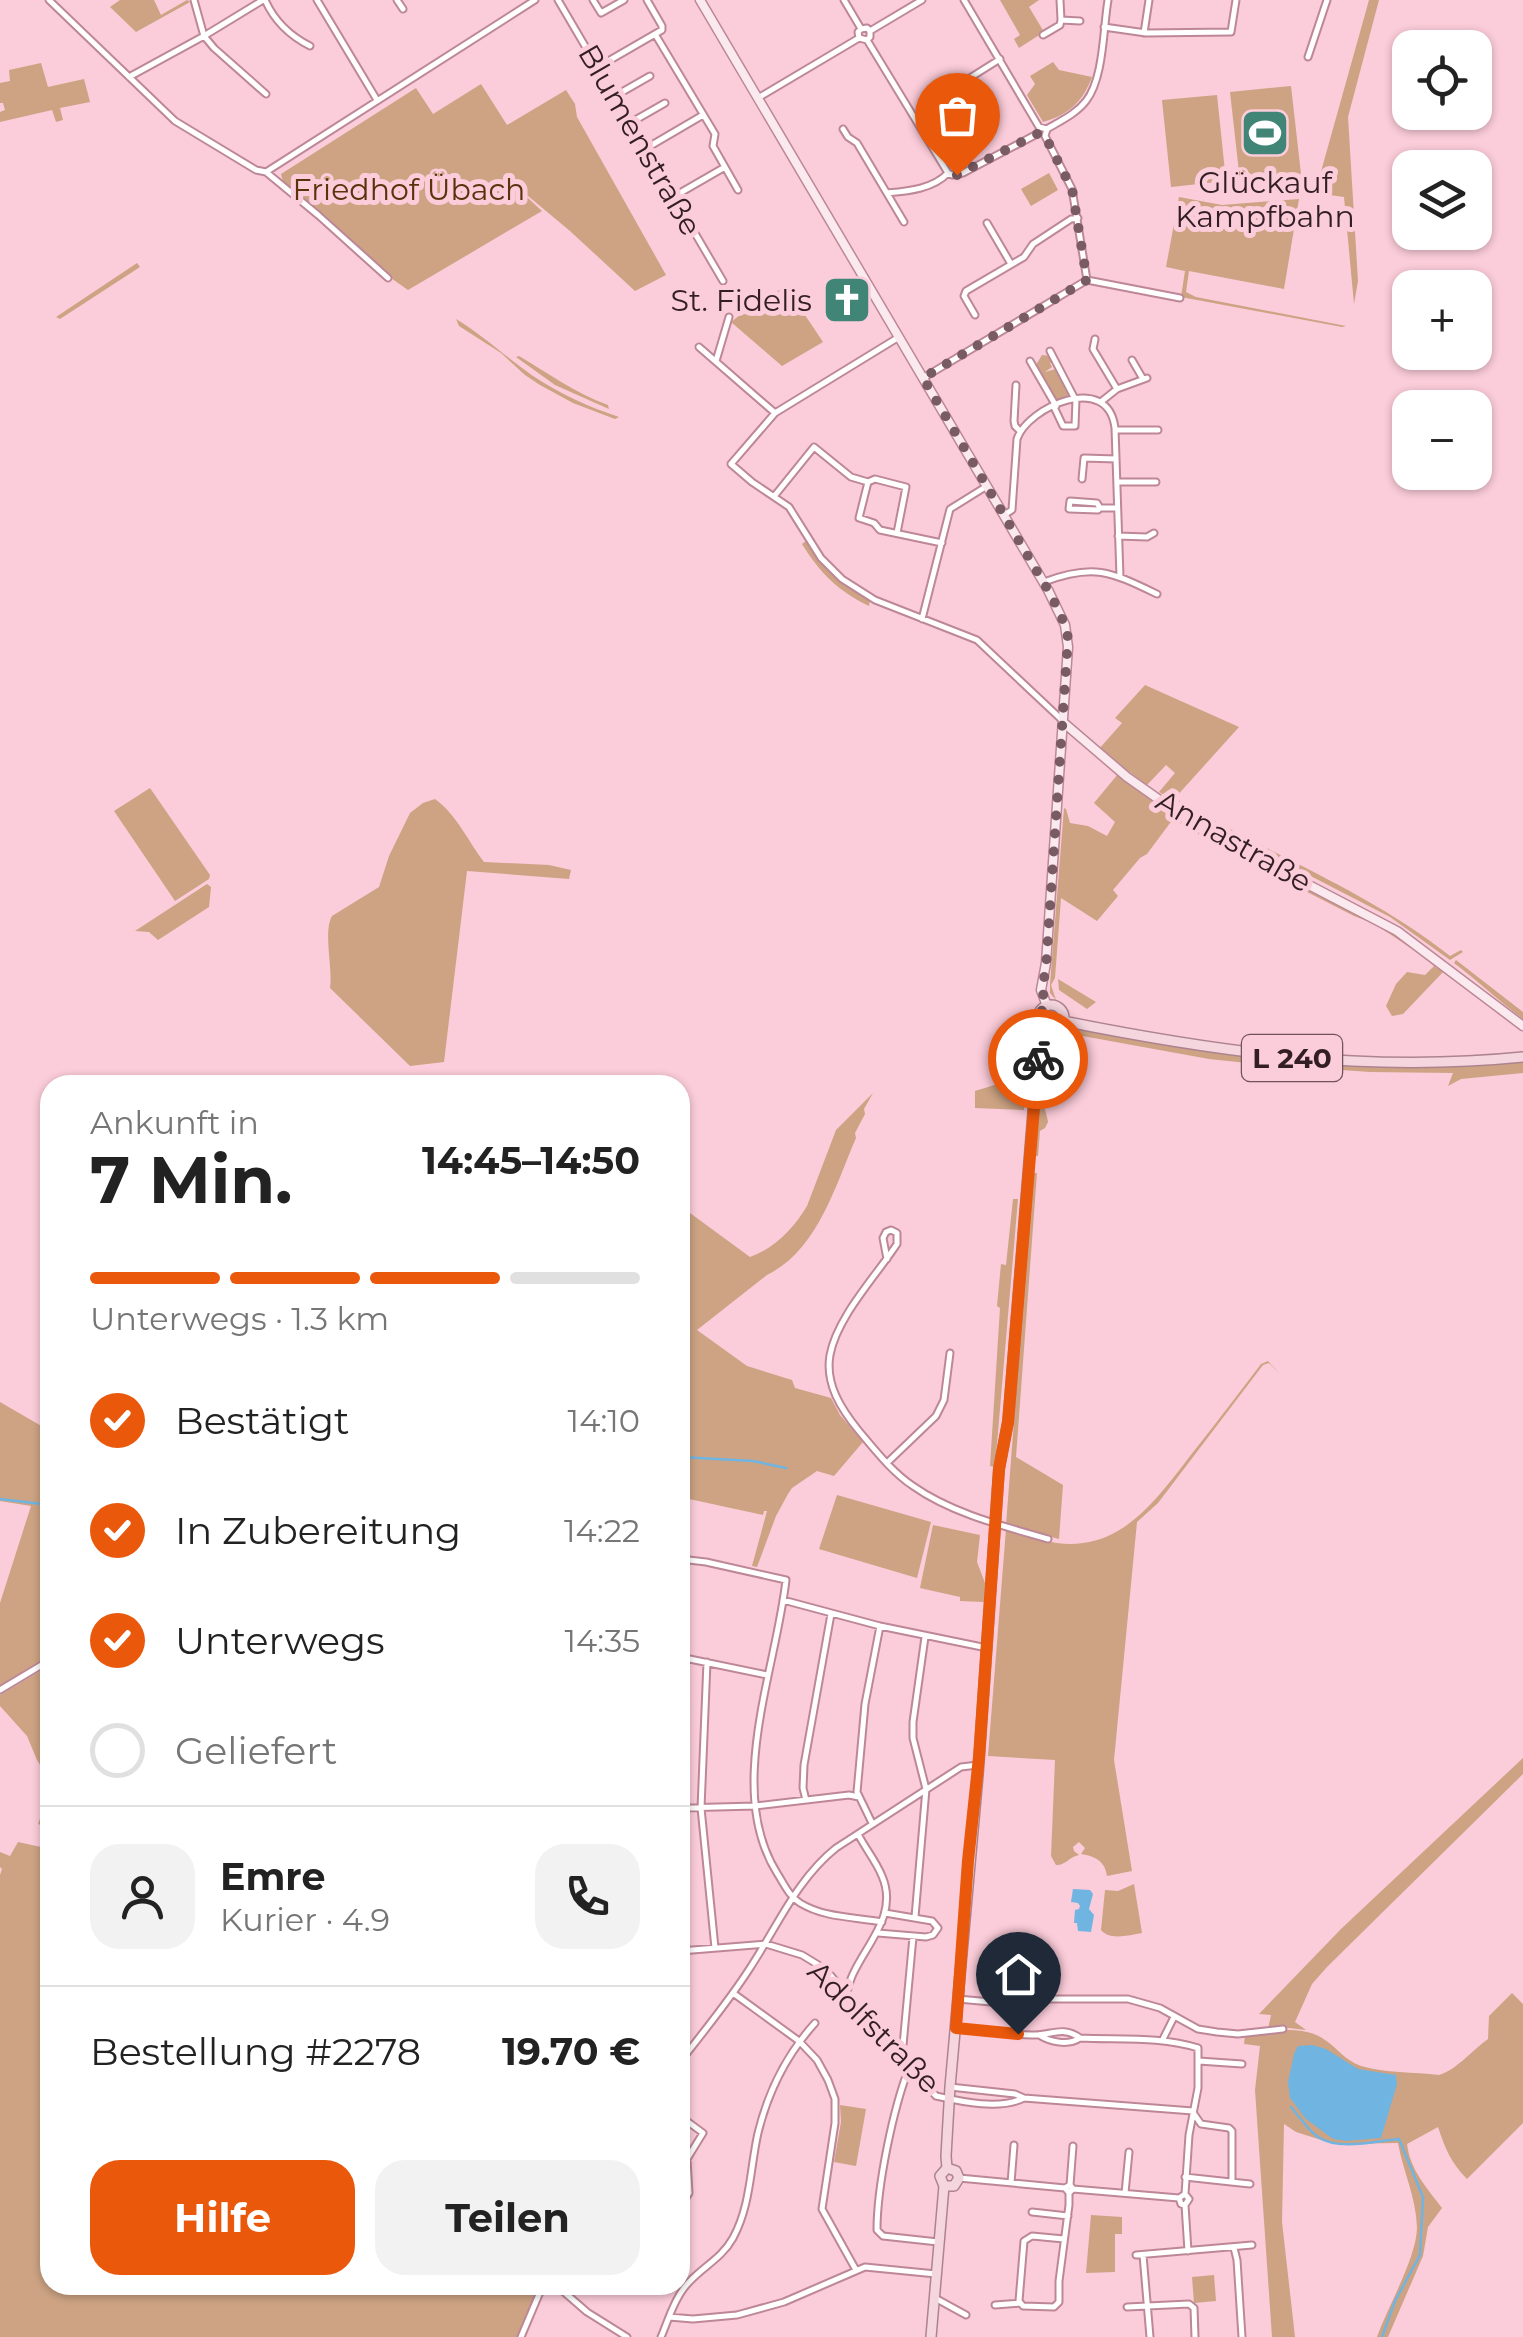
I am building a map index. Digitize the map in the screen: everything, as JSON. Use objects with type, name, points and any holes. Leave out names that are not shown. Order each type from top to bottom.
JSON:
[{"type":"main road","points":[[700,0],[1060,611],[1068,638],[1042,990],[1046,1006]]},
{"type":"main road","name":"Annastraße","points":[[1064,723],[1126,776],[1198,828],[1379,920],[1523,1026]]},
{"type":"main road","points":[[1046,1006],[1054,1006],[1060,1010],[1063,1021],[1056,1030],[1045,1029],[1038,1022],[1038,1015],[1046,1006]]},
{"type":"main road","name":"L 240","points":[[1063,1021],[1143,1038],[1282,1058],[1384,1063],[1523,1058]]},
{"type":"main road","points":[[931,2337],[944,2186],[940,2176],[947,2168],[950,2087],[982,1748],[999,1469],[1008,1422],[1038,1050],[1045,1029]]},
{"type":"main road","points":[[944,2186],[954,2186],[959,2178],[956,2170],[947,2168]]},
{"type":"street","points":[[49,0],[59,3],[175,121],[256,170],[266,172],[388,278]]},
{"type":"street","points":[[194,0],[204,36],[266,94]]},
{"type":"street","points":[[128,76],[264,0],[292,35],[310,46]]},
{"type":"street","points":[[317,0],[377,100]]},
{"type":"street","points":[[396,0],[403,9]]},
{"type":"street","points":[[266,172],[534,0]]},
{"type":"street","name":"Blumenstraße","points":[[558,0],[723,281]]},
{"type":"street","points":[[593,0],[601,14],[624,0]]},
{"type":"street","points":[[598,67],[662,30],[647,0]]},
{"type":"street","points":[[844,0],[860,29],[858,38]]},
{"type":"street","points":[[870,31],[922,0]]},
{"type":"street","points":[[964,0],[1068,177],[1087,280]]},
{"type":"street","points":[[1043,35],[1060,25],[1060,0]]},
{"type":"street","points":[[757,98],[858,38],[867,40],[948,173],[962,173],[1078,110],[1098,74],[1108,0]]},
{"type":"street","points":[[1144,33],[1149,0]]},
{"type":"street","points":[[1104,27],[1144,33],[1230,32],[1236,0]]},
{"type":"street","points":[[1308,57],[1327,0]]},
{"type":"street","points":[[1061,20],[1080,22]]},
{"type":"street","points":[[860,29],[870,31]]},
{"type":"street","points":[[867,40],[870,31]]},
{"type":"street","points":[[655,34],[716,134],[713,146],[738,190]]},
{"type":"street","points":[[938,98],[1000,59]]},
{"type":"street","points":[[614,96],[650,76]]},
{"type":"street","points":[[630,123],[665,103]]},
{"type":"street","points":[[645,149],[704,115]]},
{"type":"street","points":[[843,129],[857,143],[904,222]]},
{"type":"street","points":[[673,196],[724,167]]},
{"type":"street","points":[[888,192],[934,184],[948,173]]},
{"type":"street","points":[[975,316],[966,292],[1028,254],[1036,242],[1078,218]]},
{"type":"street","points":[[988,222],[1011,264]]},
{"type":"street","points":[[923,378],[1087,280],[1180,298]]},
{"type":"street","points":[[716,361],[729,317]]},
{"type":"street","points":[[899,337],[775,413],[730,464],[789,506],[821,558],[842,580],[875,600],[977,640],[1064,723]]},
{"type":"street","points":[[1095,339],[1094,350],[1118,389]]},
{"type":"street","points":[[700,347],[775,413]]},
{"type":"street","points":[[1030,361],[1064,426],[1075,426],[1076,399],[1050,351]]},
{"type":"street","points":[[1102,401],[1118,389],[1145,378],[1132,360]]},
{"type":"street","points":[[1016,385],[1014,426],[1020,431]]},
{"type":"street","points":[[1004,515],[1012,510],[1020,431],[1030,420],[1055,406],[1076,399],[1102,401],[1112,412],[1116,430],[1120,577]]},
{"type":"street","points":[[1116,430],[1158,430]]},
{"type":"street","points":[[775,496],[814,447],[851,477],[906,487],[896,533]]},
{"type":"street","points":[[1082,479],[1084,458],[1116,458]]},
{"type":"street","points":[[868,482],[858,518],[874,523],[880,530],[942,543]]},
{"type":"street","points":[[1116,482],[1156,482]]},
{"type":"street","points":[[922,619],[950,509],[987,486]]},
{"type":"street","points":[[1100,508],[1097,502],[1070,501],[1068,505],[1069,509],[1117,508]]},
{"type":"street","points":[[1118,536],[1154,534]]},
{"type":"street","points":[[1044,582],[1080,571],[1100,571],[1157,594]]},
{"type":"street","points":[[887,1259],[883,1238],[891,1230],[898,1239],[887,1259],[840,1328],[832,1349],[834,1392],[846,1415],[905,1480],[928,1495],[997,1525],[1048,1539]]},
{"type":"street","points":[[888,1462],[936,1416],[944,1400],[950,1353]]},
{"type":"street","points":[[690,1560],[786,1580],[756,1751],[756,1820],[767,1853],[793,1898],[829,1914],[882,1922]]},
{"type":"street","points":[[783,1600],[880,1626],[988,1648]]},
{"type":"street","points":[[806,1800],[804,1765],[832,1614]]},
{"type":"street","points":[[872,1824],[858,1797],[865,1704],[880,1626]]},
{"type":"street","points":[[915,1917],[926,1789],[913,1738],[913,1722],[925,1636]]},
{"type":"street","points":[[690,1658],[768,1674]]},
{"type":"street","points":[[707,1662],[702,1808],[715,1948]]},
{"type":"street","points":[[0,1690],[40,1666]]},
{"type":"street","points":[[690,2049],[766,1944],[818,1862],[961,1767],[978,1765]]},
{"type":"street","points":[[690,1808],[858,1797]]},
{"type":"street","points":[[846,1994],[853,1974],[878,1934],[885,1912],[885,1885],[857,1834]]},
{"type":"street","points":[[878,1934],[926,1937],[938,1928],[932,1921],[885,1912]]},
{"type":"street","points":[[902,2060],[914,1937]]},
{"type":"street","name":"Adolfstraße","points":[[690,1950],[766,1944],[815,1961],[936,2096],[950,2099]]},
{"type":"street","points":[[733,1992],[800,2041],[828,2080],[835,2099],[835,2123],[822,2210],[856,2270]]},
{"type":"street","points":[[958,1999],[1013,2004],[1039,1999],[1128,2000],[1160,2008],[1198,2029],[1238,2034],[1283,2028]]},
{"type":"street","points":[[1162,2042],[1174,2017]]},
{"type":"street","points":[[690,2283],[722,2254],[733,2238],[750,2193],[758,2133],[768,2102],[800,2041],[815,2023]]},
{"type":"street","points":[[956,2028],[1039,2035],[1063,2042],[1080,2038],[1198,2048],[1198,2088],[1181,2204],[1185,2205],[1188,2252]]},
{"type":"street","points":[[1199,2061],[1242,2064]]},
{"type":"street","points":[[909,2068],[888,2148],[877,2230],[884,2236],[938,2242]]},
{"type":"street","points":[[950,2087],[1024,2098],[1193,2111]]},
{"type":"street","points":[[950,2099],[1004,2104],[1024,2098]]},
{"type":"street","points":[[1193,2111],[1201,2124],[1229,2128],[1232,2132],[1231,2182]]},
{"type":"street","points":[[690,2123],[703,2133],[690,2156]]},
{"type":"street","points":[[1011,2182],[1014,2146]]},
{"type":"street","points":[[995,2305],[1057,2306],[1059,2302],[1073,2146]]},
{"type":"street","points":[[1125,2194],[1128,2152]]},
{"type":"street","points":[[1185,2177],[1250,2184]]},
{"type":"street","points":[[959,2178],[1182,2196]]},
{"type":"street","points":[[1032,2212],[1068,2216]]},
{"type":"street","points":[[1020,2304],[1024,2241],[1032,2236],[1064,2238]]},
{"type":"street","points":[[1150,2337],[1139,2255],[1252,2245]]},
{"type":"street","points":[[1234,2248],[1242,2337]]},
{"type":"street","points":[[669,2317],[737,2315],[784,2302],[856,2270],[880,2268],[936,2274]]},
{"type":"street","points":[[522,2337],[539,2295]]},
{"type":"street","points":[[567,2295],[626,2337]]},
{"type":"street","points":[[660,2337],[680,2295]]},
{"type":"street","points":[[935,2298],[966,2315]]},
{"type":"street","points":[[1127,2307],[1192,2305],[1195,2337]]},
{"type":"green space","points":[[120,0],[154,0],[161,15],[187,0],[190,2],[136,32],[110,7]]},
{"type":"green space","points":[[1000,0],[1039,0],[1029,7],[1044,32],[1019,48],[1014,39],[1020,35]]},
{"type":"green space","points":[[1369,0],[1379,0],[1348,117],[1358,281],[1354,304],[1344,197],[1315,193]]},
{"type":"green space","points":[[1053,62],[1059,70],[1092,77],[1074,106],[1043,122],[1027,95],[1035,84],[1030,76]]},
{"type":"green space","points":[[41,63],[48,87],[84,79],[90,102],[60,108],[63,120],[56,122],[52,110],[0,122],[0,112],[5,110],[0,103],[0,83],[10,81],[9,70]]},
{"type":"green space","name":"Friedhof Übach","points":[[481,84],[507,125],[566,90],[575,104],[577,117],[666,275],[635,291],[504,176],[542,211],[408,290],[283,182],[281,174],[416,88],[433,114]]},
{"type":"green space","name":"Glückauf Kampfbahn","points":[[1291,86],[1301,174],[1240,181],[1230,92]]},
{"type":"green space","name":"Glückauf Kampfbahn","points":[[1217,95],[1226,181],[1171,187],[1162,100]]},
{"type":"green space","points":[[1049,173],[1058,190],[1031,206],[1021,189]]},
{"type":"green space","points":[[1179,197],[1222,205],[1299,199],[1284,289],[1189,271],[1186,292],[1346,326],[1181,297],[1185,271],[1166,267]]},
{"type":"green space","points":[[137,263],[140,267],[60,319],[56,317]]},
{"type":"green space","points":[[781,289],[789,292],[823,342],[782,366],[731,322],[758,310],[739,312]]},
{"type":"green space","points":[[456,319],[543,383],[619,417],[615,419],[573,403],[540,385],[459,326]]},
{"type":"green space","points":[[1042,355],[1054,360],[1045,372],[1056,369],[1071,394],[1057,401],[1036,365]]},
{"type":"green space","points":[[516,357],[609,409],[555,385]]},
{"type":"green space","points":[[807,540],[834,574],[870,600],[869,606],[823,572],[802,544]]},
{"type":"green space","points":[[1145,685],[1239,727],[1175,798],[1385,911],[1450,956],[1463,952],[1450,960],[1390,917],[1220,829],[1159,792],[1175,773],[1166,765],[1147,785],[1099,749],[1122,723],[1115,718]]},
{"type":"green space","points":[[1118,774],[1216,841],[1212,843],[1173,819],[1113,890],[1118,896],[1097,921],[1061,898],[1055,978],[1051,985],[1056,1000],[1050,993],[1050,984],[1064,808],[1070,823],[1088,826],[1107,836],[1115,822],[1094,803]]},
{"type":"green space","points":[[150,788],[210,875],[175,901],[114,811]]},
{"type":"green space","points":[[435,799],[456,820],[484,862],[571,870],[569,879],[467,871],[444,1062],[410,1066],[330,988],[328,931],[332,916],[379,887],[410,813]]},
{"type":"green space","points":[[1226,845],[1373,920],[1354,916],[1217,846]]},
{"type":"green space","points":[[207,884],[211,887],[209,907],[158,940],[149,932],[135,931]]},
{"type":"green space","points":[[1376,925],[1385,926],[1444,971],[1403,1014],[1392,1016],[1386,1006],[1396,984],[1407,972],[1425,975],[1434,966]]},
{"type":"green space","points":[[1456,960],[1523,1012],[1523,1019],[1454,963]]},
{"type":"green space","points":[[1058,979],[1096,1002],[1087,1009],[1059,990]]},
{"type":"green space","points":[[1070,1027],[1183,1047],[1295,1060],[1408,1066],[1523,1061],[1523,1073],[1461,1079],[1448,1086],[1453,1073],[1257,1064],[1066,1033],[1053,1045],[1046,1062],[1043,1099],[1048,1122],[1040,1131],[1038,1156],[1034,1156],[1043,1059],[1050,1039]]},
{"type":"green space","points":[[1028,1078],[1024,1110],[975,1108],[975,1091]]},
{"type":"green space","points":[[873,1093],[832,1196],[812,1233],[785,1264],[697,1330],[747,1366],[792,1380],[795,1388],[831,1398],[863,1442],[834,1476],[817,1471],[792,1488],[776,1516],[757,1567],[752,1566],[767,1511],[763,1515],[690,1499],[690,1213],[750,1257],[768,1248],[790,1229],[807,1206],[836,1130]]},
{"type":"green space","points":[[1033,1173],[1037,1173],[1016,1457],[1063,1485],[1059,1539],[1006,1525]]},
{"type":"green space","points":[[1013,1199],[1018,1199],[995,1467],[990,1466],[1000,1308],[997,1306]]},
{"type":"green space","points":[[1268,1361],[1280,1374],[1269,1363],[1263,1365],[1158,1503],[1137,1522],[1114,1760],[1132,1871],[1107,1876],[1098,1860],[1081,1854],[1085,1848],[1079,1842],[1073,1847],[1079,1855],[1056,1865],[1051,1856],[1055,1760],[988,1756],[1006,1529],[1063,1544],[1101,1539],[1117,1531],[1159,1495],[1261,1364]]},
{"type":"green space","points":[[0,1402],[40,1425],[40,1662],[0,1687],[0,1603],[31,1506],[0,1501]]},
{"type":"green space","points":[[837,1495],[931,1522],[917,1578],[819,1549]]},
{"type":"green space","points":[[933,1525],[980,1535],[977,1562],[985,1583],[984,1602],[960,1601],[960,1597],[920,1588]]},
{"type":"green space","points":[[40,1671],[40,1765],[27,1736],[0,1706],[0,1695]]},
{"type":"green space","points":[[1523,1758],[1523,1774],[1312,1984],[1295,2022],[1306,2030],[1268,2029],[1271,2015],[1259,2014],[1341,1929]]},
{"type":"green space","points":[[18,1842],[40,1847],[40,2295],[535,2295],[518,2337],[0,2337],[0,1852],[10,1856]]},
{"type":"green space","points":[[1134,1884],[1142,1933],[1105,1933],[1101,1930],[1105,1890],[1118,1891]]},
{"type":"green space","points":[[1512,1993],[1523,2004],[1523,2123],[1467,2179],[1449,2155],[1438,2127],[1407,2144],[1415,2170],[1442,2208],[1428,2227],[1423,2256],[1388,2337],[1377,2337],[1407,2267],[1417,2227],[1398,2143],[1334,2144],[1284,2124],[1282,2222],[1295,2337],[1272,2337],[1255,2090],[1260,2046],[1244,2044],[1245,2035],[1304,2031],[1322,2038],[1361,2066],[1439,2075],[1488,2039],[1489,2016]]},
{"type":"green space","points":[[840,2105],[866,2109],[856,2166],[834,2162]]},
{"type":"green space","points":[[1091,2215],[1122,2217],[1122,2234],[1115,2234],[1115,2272],[1086,2273]]},
{"type":"green space","points":[[1214,2275],[1216,2301],[1194,2303],[1192,2277]]},
{"type":"water","points":[[1073,1889],[1090,1890],[1093,1894],[1089,1909],[1094,1915],[1091,1932],[1078,1931],[1074,1923],[1075,1910],[1080,1906],[1071,1902]]},
{"type":"water","points":[[1312,2045],[1358,2069],[1396,2075],[1397,2084],[1381,2138],[1333,2139],[1306,2119],[1290,2098],[1288,2082],[1294,2054],[1298,2046]]},
{"type":"waterway","points":[[690,1458],[753,1461],[786,1468]]},
{"type":"waterway","points":[[0,1499],[40,1504]]},
{"type":"waterway","points":[[1291,2107],[1311,2131],[1327,2141],[1358,2144],[1399,2139],[1423,2197],[1420,2255],[1395,2301],[1382,2337]]},
{"type":"way so far","points":[[957,175],[1037,134],[1045,136],[1072,189],[1087,280],[923,378],[1052,597],[1068,638],[1042,990],[1046,1006],[1038,1015],[1038,1022],[1045,1029],[1038,1059]]},
{"type":"place","name":"Glückauf Kampfbahn","points":[[1265,133]]},
{"type":"place","name":"St. Fidelis","points":[[847,300]]},
{"type":"route","points":[[1018,2034],[956,2028],[999,1469],[1008,1422],[1038,1059]]}]
